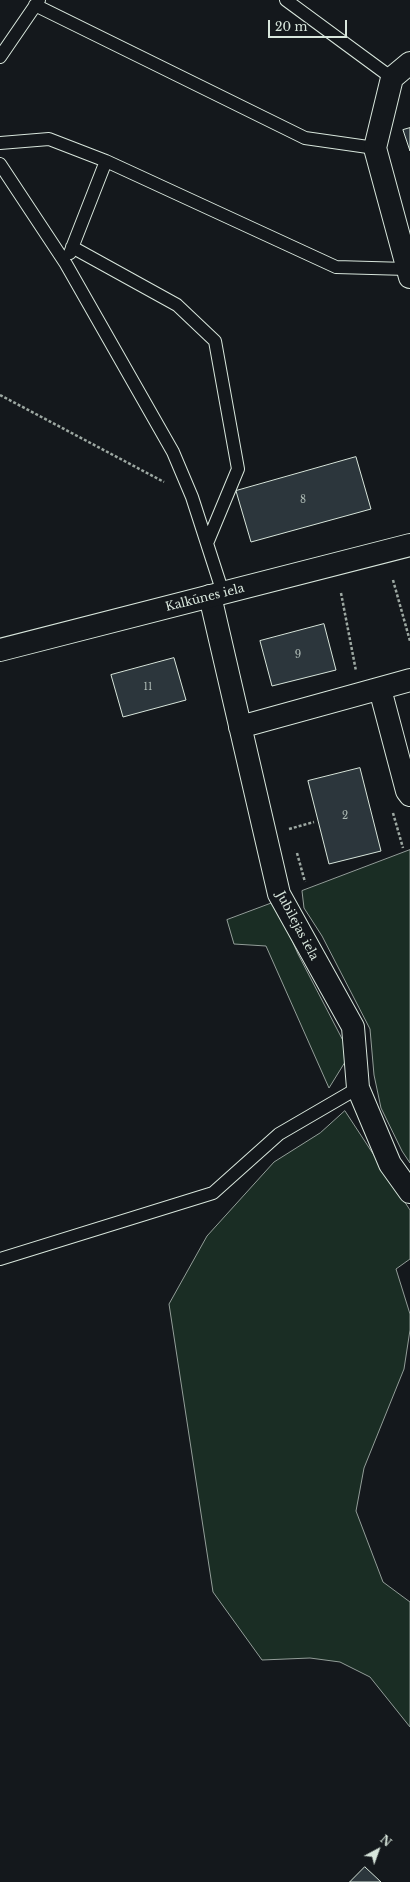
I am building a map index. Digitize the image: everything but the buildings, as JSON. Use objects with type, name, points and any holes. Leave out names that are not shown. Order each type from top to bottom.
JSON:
[{"type":"street","points":[[409,273],[375,148],[392,78],[410,63]]},
{"type":"street","name":"Kalkūnes iela","points":[[0,650],[410,545]]},
{"type":"street","name":"Jubilejas iela","points":[[216,595],[240,727],[279,894],[353,1028],[358,1088],[390,1164],[410,1192]]},
{"type":"street","points":[[240,727],[410,680]]},
{"type":"street","points":[[380,689],[407,791],[410,795]]},
{"type":"lane","points":[[286,0],[392,78]]},
{"type":"lane","points":[[0,57],[37,3],[305,138],[375,148]]},
{"type":"lane","points":[[0,143],[49,139],[106,161],[336,266],[409,273]]},
{"type":"lane","points":[[66,264],[106,161]]},
{"type":"lane","points":[[0,164],[66,264],[173,452],[192,497],[208,541],[216,595]]},
{"type":"lane","points":[[72,247],[178,305],[215,341],[238,469],[208,541]]},
{"type":"lane","points":[[0,1259],[213,1193],[279,1134],[358,1088]]},
{"type":"path","points":[[0,395],[192,497]]},
{"type":"path","points":[[393,580],[410,640]]},
{"type":"green space","points":[[410,850],[410,1163],[402,1151],[381,1108],[374,1075],[370,1029],[322,936],[304,908],[302,891]]},
{"type":"green space","points":[[275,902],[298,954],[350,1054],[329,1088],[266,946],[234,944],[227,920]]},
{"type":"green space","points":[[345,1111],[410,1210],[410,1259],[396,1269],[410,1314],[410,1330],[404,1369],[364,1468],[356,1511],[383,1582],[410,1602],[410,1727],[370,1677],[340,1662],[310,1658],[262,1660],[213,1592],[169,1304],[207,1236],[274,1162],[320,1133]]}]
